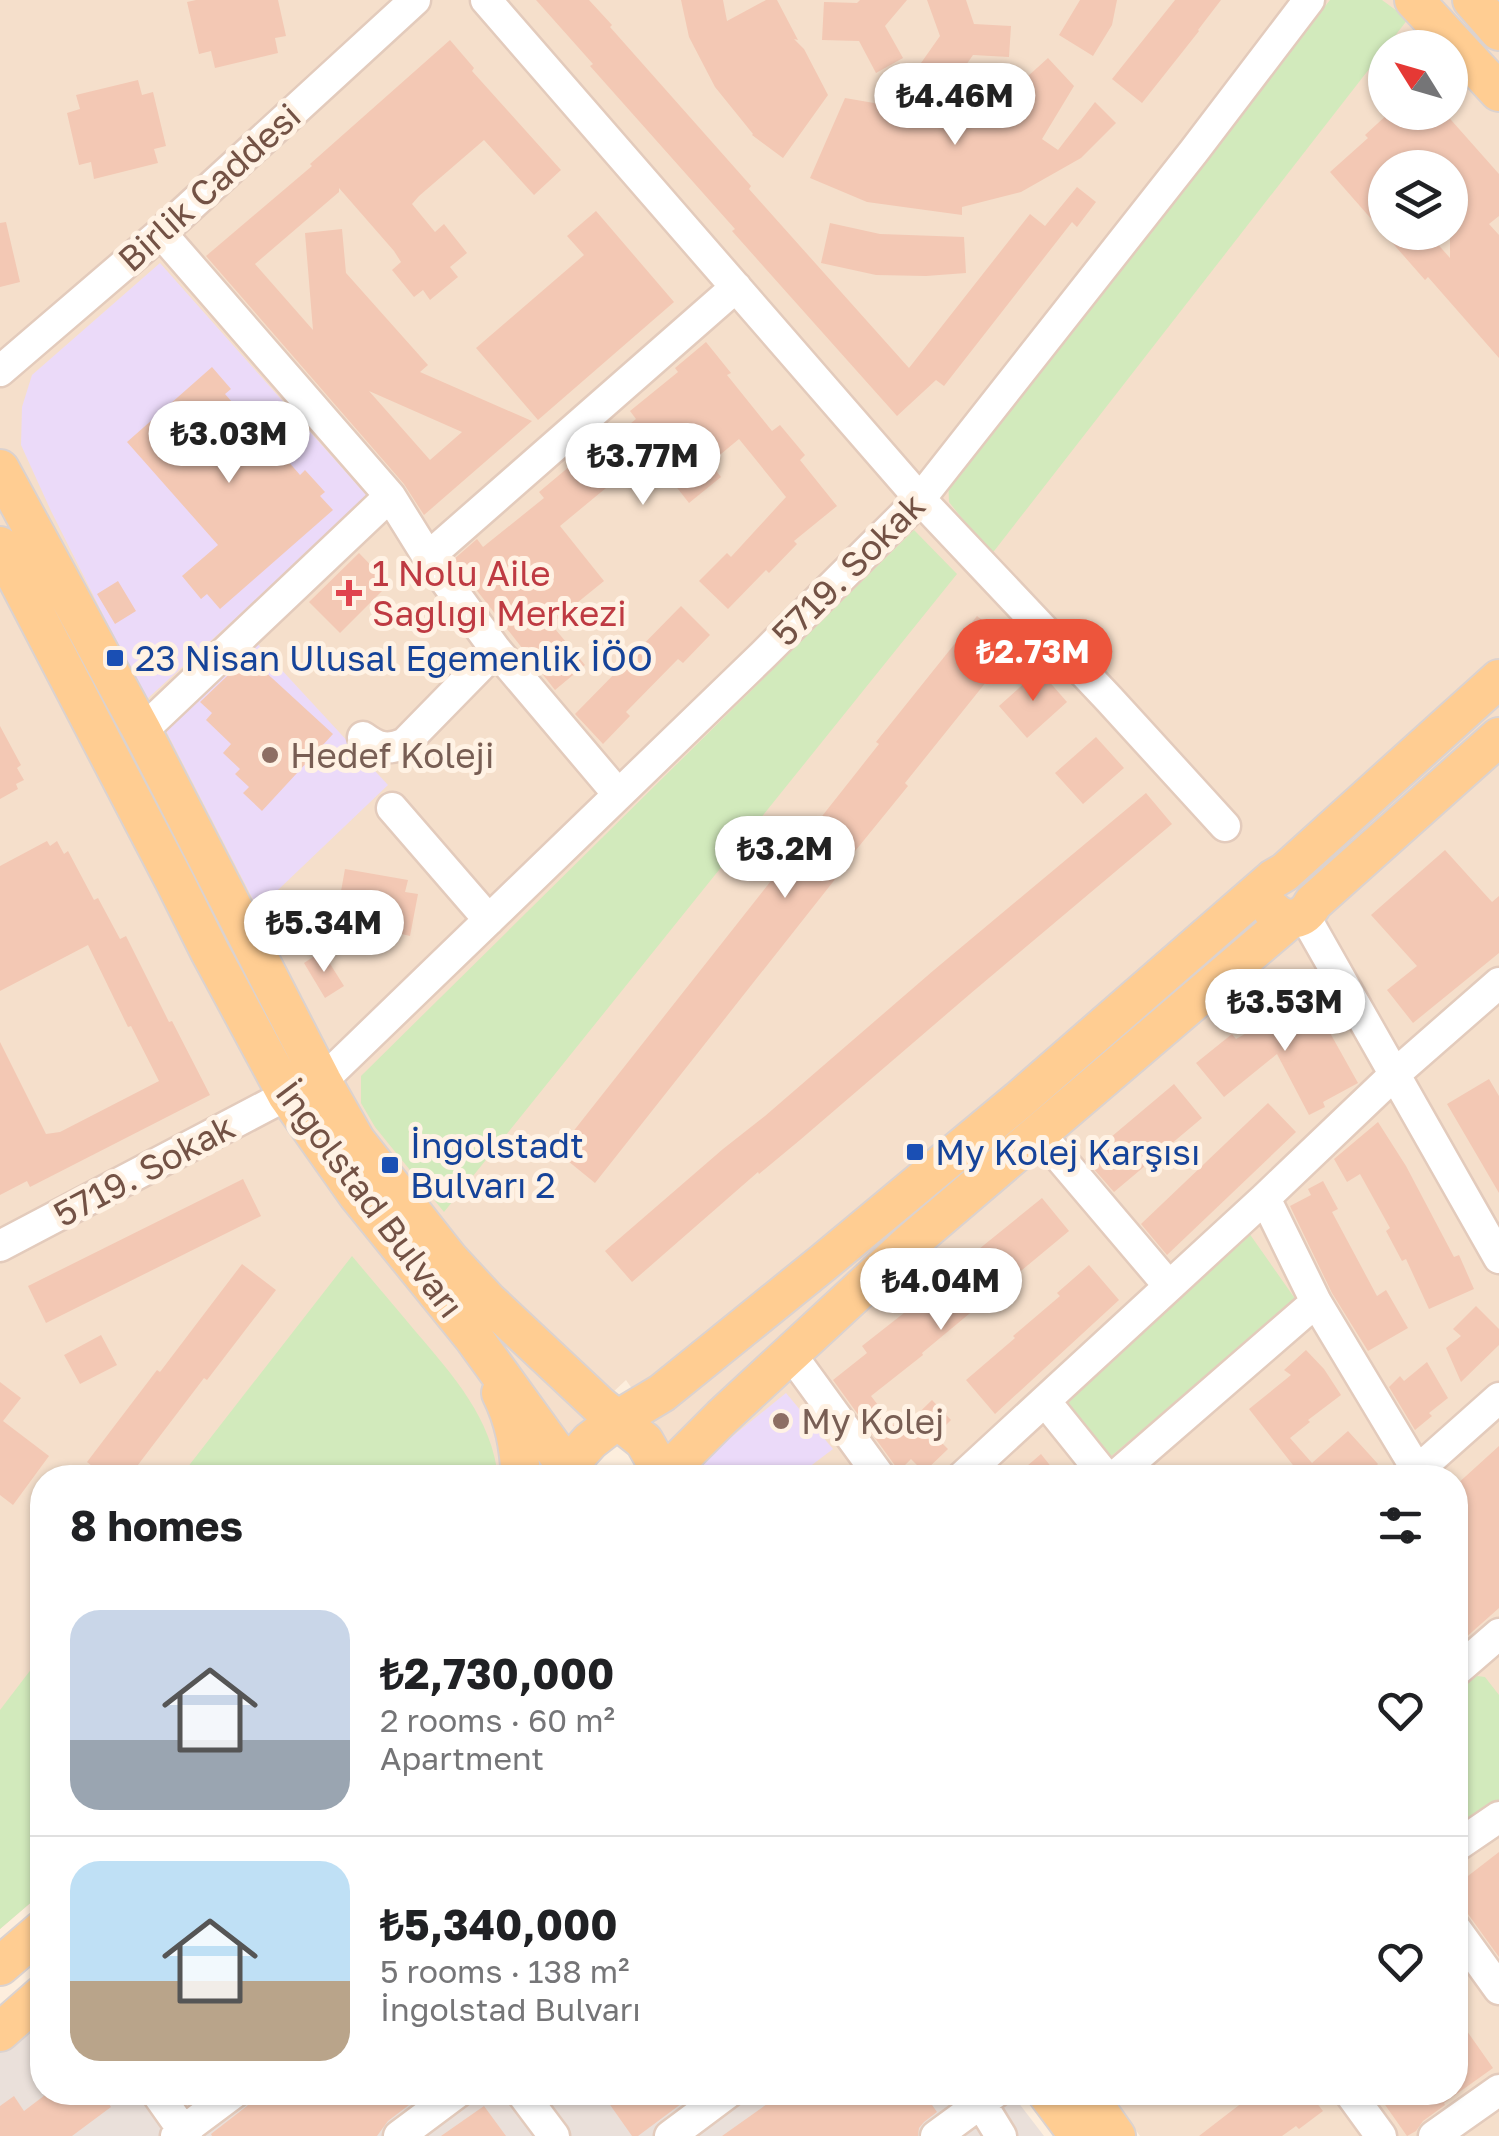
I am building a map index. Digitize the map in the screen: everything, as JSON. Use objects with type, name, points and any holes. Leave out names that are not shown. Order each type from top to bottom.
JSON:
[{"type":"main road","points":[[1414,0],[1499,92]]},
{"type":"main road","points":[[1472,0],[1499,31]]},
{"type":"main road","name":"İngolstad Bulvarı","points":[[0,469],[356,1141],[486,1300],[644,1441],[658,1465]]},
{"type":"main road","name":"İngolstad Bulvarı","points":[[0,546],[287,1094],[364,1204],[473,1337],[561,1465]]},
{"type":"main road","points":[[573,1465],[590,1441],[662,1393],[1019,1100],[1277,878],[1499,679]]},
{"type":"main road","points":[[675,1465],[909,1244],[1302,913],[1499,737]]},
{"type":"main road","points":[[1277,878],[1266,892],[1274,914],[1302,913]]},
{"type":"main road","points":[[473,1337],[512,1414],[520,1465]]},
{"type":"main road","points":[[542,1351],[616,1392],[662,1393]]},
{"type":"main road","points":[[0,1966],[30,1940]]},
{"type":"main road","points":[[0,2032],[30,2006]]},
{"type":"main road","points":[[1056,2105],[1079,2136]]},
{"type":"main road","points":[[1094,2105],[1116,2136]]},
{"type":"street","name":"Birlik Caddesi","points":[[0,371],[161,232],[416,0]]},
{"type":"street","points":[[486,0],[920,498],[1225,826]]},
{"type":"street","name":"5719. Sokak","points":[[322,1080],[750,668],[920,498],[1309,0]]},
{"type":"street","points":[[161,232],[390,496],[428,557],[496,650],[618,794]]},
{"type":"street","points":[[428,557],[736,287]]},
{"type":"street","points":[[142,732],[390,496]]},
{"type":"street","points":[[363,737],[378,748],[404,743],[496,650]]},
{"type":"street","points":[[392,808],[489,920]]},
{"type":"street","points":[[1302,913],[1499,1258]]},
{"type":"street","points":[[974,1465],[1395,1074],[1499,983]]},
{"type":"street","name":"5719. Sokak","points":[[0,1246],[287,1094]]},
{"type":"street","points":[[1038,1133],[1169,1286]]},
{"type":"street","points":[[1265,1198],[1316,1302],[1408,1465]]},
{"type":"street","points":[[1125,1465],[1316,1302]]},
{"type":"street","points":[[790,1354],[871,1465]]},
{"type":"street","points":[[1423,1465],[1499,1398]]},
{"type":"street","points":[[1045,1401],[1099,1465]]},
{"type":"street","points":[[1468,1661],[1499,1636]]},
{"type":"street","points":[[1468,1838],[1499,1817]]},
{"type":"street","points":[[1468,1946],[1499,1989]]},
{"type":"street","points":[[1434,2136],[1499,2090]]},
{"type":"street","points":[[164,2105],[182,2134],[219,2105]]},
{"type":"street","points":[[399,2136],[441,2105]]},
{"type":"street","points":[[531,2105],[554,2136]]},
{"type":"street","points":[[670,2136],[711,2105]]},
{"type":"street","points":[[936,2136],[973,2105]]},
{"type":"street","points":[[988,2105],[1002,2136]]},
{"type":"street","points":[[1358,2105],[1381,2136]]},
{"type":"shaded area","points":[[0,0],[1499,0],[1499,2136],[1140,2136],[1118,2105],[1468,2105],[1468,1465],[684,1465],[626,1380],[535,1465],[30,1465],[30,1903],[0,1929]]},
{"type":"shaded area","points":[[160,263],[368,497],[146,700],[21,445],[22,407],[32,375]]},
{"type":"shaded area","name":"Hedef Koleji","points":[[254,640],[388,785],[258,909],[163,725]]},
{"type":"shaded area","name":"My Kolej","points":[[786,1393],[833,1449],[812,1465],[697,1465]]},
{"type":"shaded area","points":[[30,2026],[30,2105],[1020,2105],[1044,2136],[0,2136],[0,2052]]},
{"type":"green space","points":[[1330,0],[1382,0],[1408,19],[1399,30],[1368,30],[1368,70],[991,555],[949,502],[948,476]]},
{"type":"green space","points":[[914,530],[957,574],[444,1212],[375,1127],[361,1103],[361,1076]]},
{"type":"green space","points":[[1244,1226],[1296,1300],[1103,1463],[1052,1405]]},
{"type":"green space","points":[[352,1256],[469,1399],[488,1436],[496,1465],[189,1465]]},
{"type":"green space","points":[[30,1671],[30,1903],[0,1929],[0,1710]]},
{"type":"green space","points":[[1477,1676],[1485,1677],[1499,1695],[1499,1800],[1468,1823],[1468,1683]]},
{"type":"building","points":[[278,0],[286,36],[275,38],[278,53],[215,68],[211,51],[199,54],[187,2]]},
{"type":"building","points":[[536,0],[589,0],[751,186],[749,189],[909,368],[1030,214],[1045,226],[1077,187],[1096,202],[1077,227],[1072,222],[944,386],[936,380],[897,416],[732,231],[735,229]]},
{"type":"building","points":[[681,0],[723,0],[727,21],[766,0],[777,0],[798,40],[794,39],[804,49],[828,95],[783,158],[752,135],[715,87],[689,37]]},
{"type":"building","points":[[907,0],[885,26],[903,58],[876,73],[859,41],[822,40],[824,2]]},
{"type":"building","points":[[927,0],[966,0],[974,24],[1011,26],[1009,57],[973,55],[952,85],[921,63],[940,36]]},
{"type":"building","points":[[1080,0],[1117,0],[1112,25],[1093,56],[1059,35]]},
{"type":"building","points":[[1175,0],[1221,0],[1142,103],[1112,79]]},
{"type":"building","points":[[450,40],[474,68],[472,71],[561,170],[534,195],[484,140],[419,196],[412,204],[435,232],[444,224],[467,253],[450,267],[458,277],[430,300],[423,290],[414,297],[392,270],[401,262],[394,251],[339,188],[255,264],[313,330],[305,233],[342,229],[346,273],[428,365],[420,372],[532,421],[424,515],[404,484],[206,256]],"holes":[[[369,391],[462,432],[430,460]]]},
{"type":"building","points":[[1048,58],[1074,86],[1042,139],[1058,150],[1095,102],[1116,123],[1081,158],[1021,192],[962,207],[962,215],[867,202],[810,178],[845,98],[874,103],[899,115],[894,106],[931,112],[988,110],[981,105],[1006,96]]},
{"type":"building","points":[[138,80],[142,95],[153,92],[166,146],[154,149],[158,163],[94,179],[91,162],[79,165],[67,113],[80,109],[76,95]]},
{"type":"building","points":[[1370,130],[1460,130],[1499,174],[1499,216],[1489,224],[1499,235],[1499,358],[1428,277],[1425,280],[1399,250],[1443,250],[1450,258],[1450,250],[1468,250],[1468,150],[1368,150],[1368,215],[1330,172],[1368,138],[1365,135]]},
{"type":"building","points":[[596,211],[674,302],[538,420],[476,348],[584,255],[567,236]]},
{"type":"building","points":[[6,222],[20,282],[0,287],[0,223]]},
{"type":"building","points":[[830,223],[880,234],[964,237],[966,273],[876,275],[821,263]]},
{"type":"building","points":[[706,342],[772,431],[780,425],[805,455],[800,460],[837,506],[794,541],[797,544],[769,573],[766,570],[728,609],[699,581],[727,553],[731,557],[786,497],[739,439],[710,463],[721,477],[689,503],[652,456],[560,526],[604,581],[551,624],[585,665],[555,690],[453,560],[477,539],[483,547],[544,498],[539,492],[570,466],[574,470],[636,419],[630,411],[678,372],[675,368]]},
{"type":"building","points":[[212,367],[231,389],[225,394],[252,425],[260,417],[280,440],[274,445],[300,475],[305,470],[325,492],[320,496],[333,510],[220,609],[207,594],[201,599],[182,576],[218,545],[127,442]]},
{"type":"building","name":"1 Nolu Aile Sağlığı Merkezi","points":[[359,553],[389,584],[340,633],[309,602]]},
{"type":"building","points":[[118,581],[136,611],[115,624],[97,594]]},
{"type":"building","points":[[681,606],[710,635],[683,663],[678,659],[626,712],[630,716],[603,744],[575,714]]},
{"type":"building","points":[[977,616],[1015,646],[595,1183],[557,1152]]},
{"type":"building","points":[[248,656],[333,734],[262,811],[243,793],[249,787],[235,774],[240,769],[223,753],[231,744],[206,720],[212,713],[200,702]]},
{"type":"building","points":[[1039,670],[1067,702],[1027,738],[999,706]]},
{"type":"building","points":[[0,726],[21,765],[17,768],[24,780],[16,784],[18,789],[0,799]]},
{"type":"building","points":[[1096,737],[1124,768],[1083,804],[1055,773]]},
{"type":"building","points":[[1146,793],[1172,824],[632,1282],[605,1251]]},
{"type":"building","points":[[47,841],[50,846],[57,841],[64,854],[68,851],[120,939],[126,936],[210,1095],[30,1187],[27,1181],[0,1195],[0,1042],[46,1134],[60,1132],[159,1081],[88,945],[0,991],[0,866]]},
{"type":"building","points":[[1445,850],[1492,902],[1499,896],[1499,953],[1413,1023],[1387,990],[1417,966],[1371,915]]},
{"type":"building","points":[[345,869],[408,880],[405,892],[418,894],[410,936],[397,933],[395,941],[334,930]]},
{"type":"building","points":[[322,951],[344,986],[325,998],[304,963]]},
{"type":"building","points":[[1305,988],[1358,1083],[1323,1102],[1325,1107],[1309,1115],[1277,1054],[1224,1097],[1196,1063],[1232,1034],[1236,1039],[1273,1018],[1268,1009]]},
{"type":"building","points":[[1489,1079],[1499,1096],[1499,1193],[1447,1104]]},
{"type":"building","points":[[1174,1084],[1202,1118],[1114,1192],[1085,1159]]},
{"type":"building","points":[[1268,1103],[1296,1132],[1167,1255],[1141,1224]]},
{"type":"building","points":[[1378,1122],[1454,1257],[1459,1255],[1474,1289],[1429,1309],[1360,1174],[1347,1182],[1334,1159]]},
{"type":"building","points":[[243,1179],[261,1216],[46,1323],[28,1286]]},
{"type":"building","points":[[1323,1181],[1338,1209],[1332,1212],[1377,1296],[1386,1290],[1408,1328],[1368,1351],[1332,1293],[1290,1206],[1311,1195],[1308,1189]]},
{"type":"building","points":[[1042,1198],[1069,1231],[871,1396],[899,1432],[932,1400],[951,1420],[935,1436],[948,1449],[931,1465],[917,1465],[911,1459],[905,1465],[895,1465],[833,1380],[867,1353],[862,1346],[960,1269],[958,1266]]},
{"type":"building","points":[[242,1264],[276,1290],[138,1465],[91,1465],[87,1462],[157,1370],[160,1372]]},
{"type":"building","points":[[1089,1265],[1119,1300],[995,1414],[966,1380]]},
{"type":"building","points":[[1476,1306],[1499,1329],[1499,1345],[1461,1382],[1446,1348],[1461,1336],[1453,1329]]},
{"type":"building","points":[[101,1335],[117,1365],[80,1384],[64,1355]]},
{"type":"building","points":[[1306,1350],[1341,1395],[1290,1438],[1312,1463],[1348,1431],[1377,1465],[1293,1465],[1249,1409],[1291,1375],[1284,1370]]},
{"type":"building","points":[[1427,1362],[1448,1398],[1415,1430],[1389,1387],[1400,1376],[1404,1381]]},
{"type":"building","points":[[0,1382],[21,1398],[3,1421],[49,1456],[42,1465],[30,1465],[30,1482],[13,1505],[0,1495]]},
{"type":"building","points":[[1499,1446],[1499,1608],[1468,1635],[1468,1474]]},
{"type":"building","points":[[1041,1454],[1050,1465],[1028,1465]]},
{"type":"building","points":[[1499,1852],[1499,1957],[1468,1914],[1468,1876]]},
{"type":"building","points":[[1468,2032],[1493,2068],[1468,2086]]},
{"type":"building","points":[[14,2096],[24,2111],[32,2105],[111,2107],[72,2136],[0,2136],[0,2106]]},
{"type":"building","points":[[409,2105],[388,2121],[377,2136],[212,2136],[247,2106]]},
{"type":"building","points":[[610,2105],[680,2105],[638,2136],[632,2136]]},
{"type":"building","points":[[766,2105],[932,2105],[937,2112],[919,2128],[918,2136],[722,2136]]},
{"type":"building","points":[[1239,2105],[1318,2105],[1323,2111],[1282,2136],[1199,2136]]},
{"type":"building","points":[[1385,2105],[1445,2105],[1416,2131],[1407,2136]]},
{"type":"building","points":[[484,2106],[506,2136],[441,2136]]},
{"type":"place","name":"1 Nolu Aile Sağlığı Merkezi","points":[[349,593]]},
{"type":"place","name":"23 Nisan Ulusal Egemenlik İÖO","points":[[115,658]]},
{"type":"place","name":"Hedef Koleji","points":[[270,755]]},
{"type":"place","name":"My Kolej Karşısı","points":[[915,1152]]},
{"type":"place","name":"İngolstadt Bulvarı 2","points":[[390,1165]]},
{"type":"place","name":"My Kolej","points":[[781,1421]]}]
